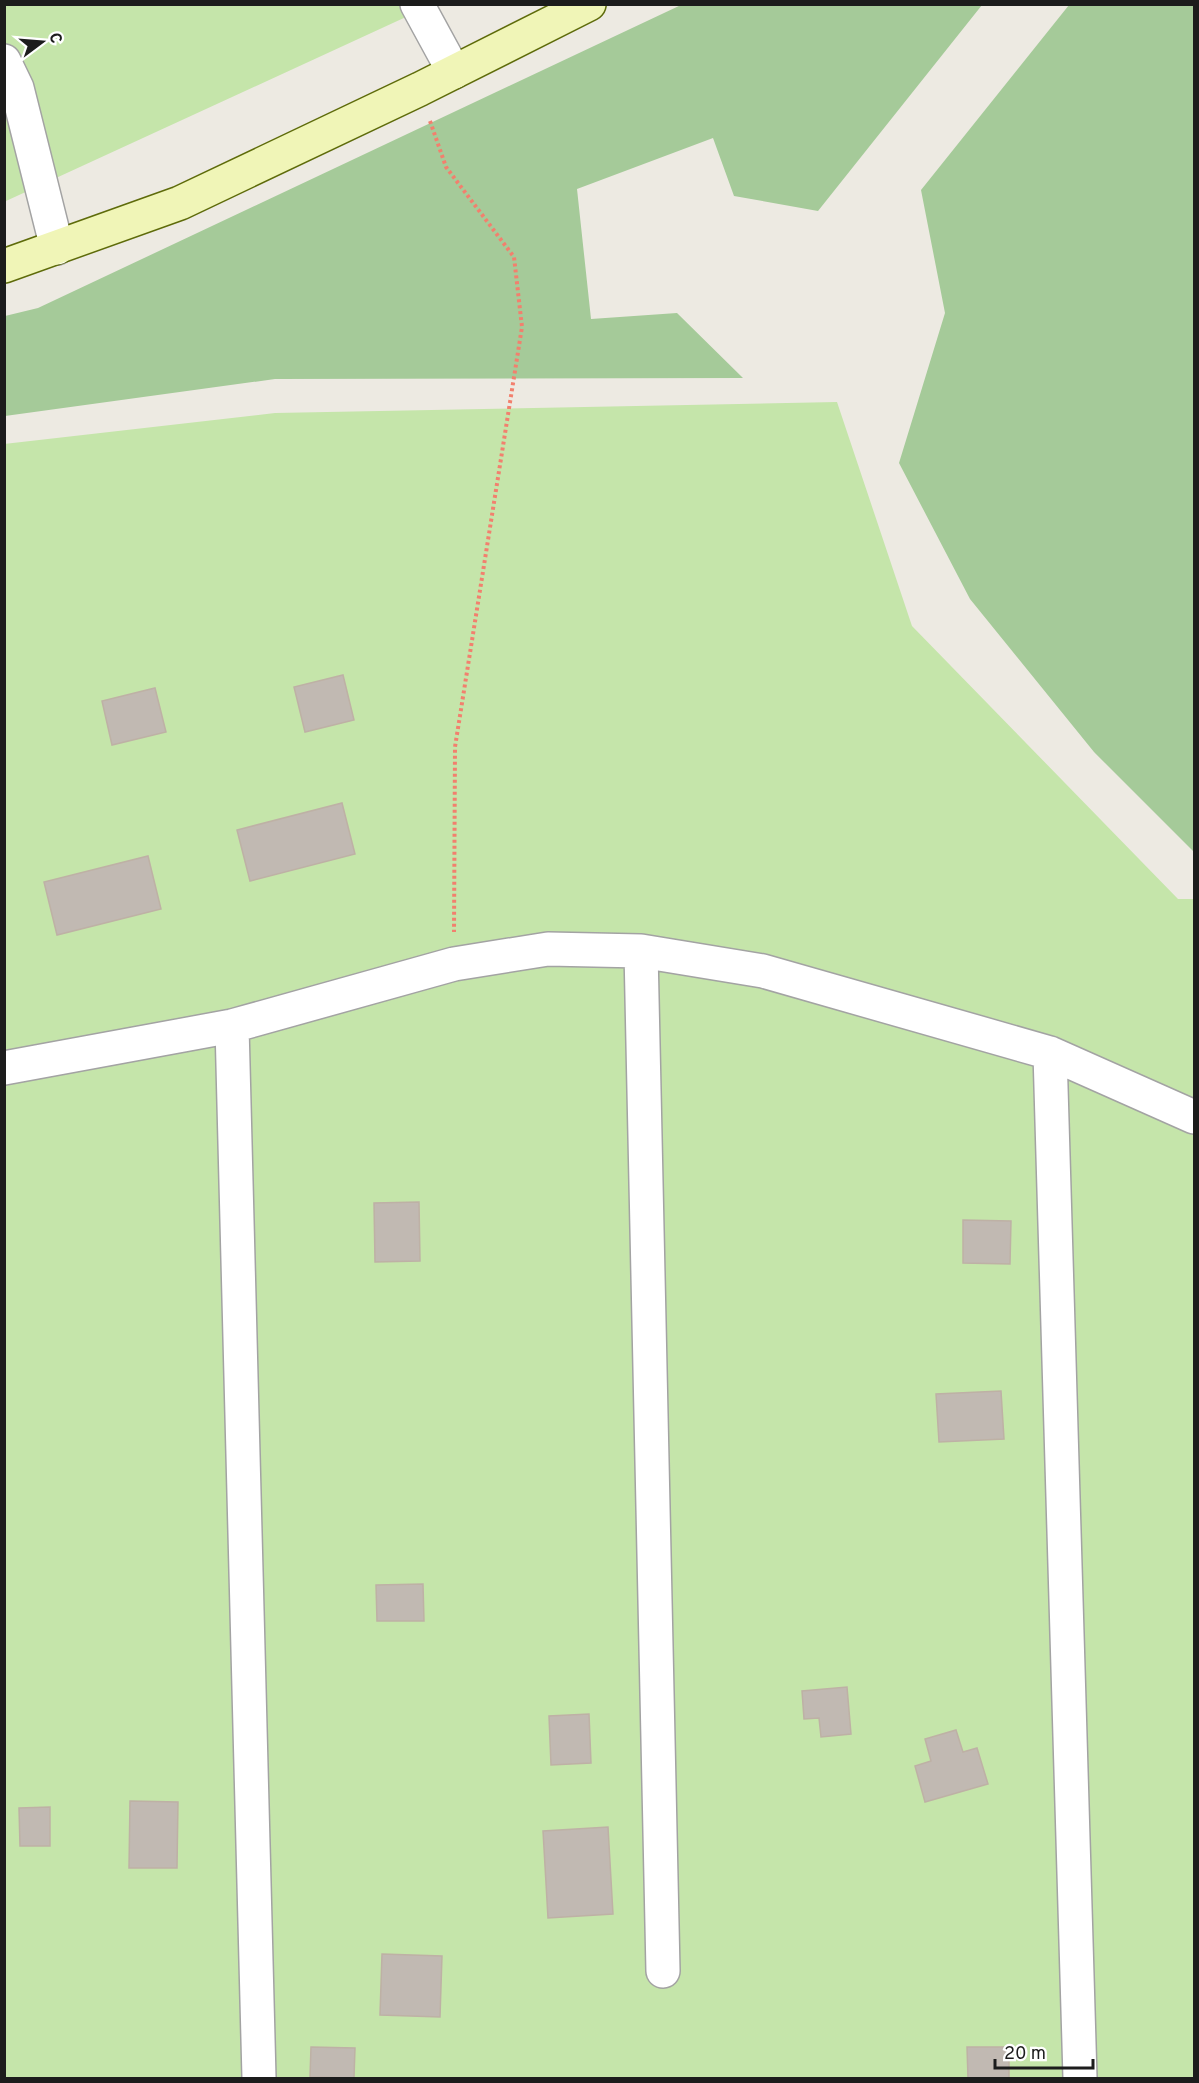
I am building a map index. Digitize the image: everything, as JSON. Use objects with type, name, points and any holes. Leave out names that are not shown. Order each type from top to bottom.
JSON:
[{"type":"main road","points":[[4,266],[180,203],[420,89],[589,4]]},
{"type":"street","points":[[417,4],[454,72]]},
{"type":"street","points":[[4,61],[17,87],[57,248]]},
{"type":"street","points":[[4,1068],[232,1026],[454,964],[548,949],[641,951],[763,970],[1050,1053],[1194,1117]]},
{"type":"street","points":[[641,951],[663,1971]]},
{"type":"street","points":[[232,1026],[259,2079]]},
{"type":"street","points":[[1050,1053],[1080,2079]]},
{"type":"path","points":[[420,89],[446,167],[514,257],[522,327],[455,747],[454,964]]},
{"type":"green space","points":[[4,5],[432,5],[6,201]]},
{"type":"green space","points":[[681,5],[982,5],[818,211],[734,196],[713,138],[577,189],[591,319],[677,313],[743,378],[275,379],[5,416],[5,316],[38,308]]},
{"type":"green space","points":[[1069,5],[1194,5],[1194,852],[1094,752],[970,599],[899,463],[945,313],[921,190]]},
{"type":"green space","points":[[837,402],[912,626],[1178,899],[1194,899],[1194,2078],[5,2078],[4,444],[275,413]]},
{"type":"building","points":[[343,675],[354,720],[305,732],[294,687]]},
{"type":"building","points":[[155,688],[166,732],[112,745],[102,701]]},
{"type":"building","points":[[342,803],[355,854],[250,881],[237,830]]},
{"type":"building","points":[[148,856],[161,909],[57,935],[44,882]]},
{"type":"building","points":[[419,1202],[420,1261],[375,1262],[374,1203]]},
{"type":"building","points":[[963,1220],[1011,1221],[1010,1264],[963,1263]]},
{"type":"building","points":[[1001,1391],[1004,1439],[939,1442],[936,1394]]},
{"type":"building","points":[[423,1584],[424,1621],[377,1621],[376,1585]]},
{"type":"building","points":[[847,1687],[851,1734],[821,1737],[819,1718],[804,1719],[802,1691]]},
{"type":"building","points":[[589,1714],[591,1763],[551,1765],[549,1716]]},
{"type":"building","points":[[956,1730],[963,1752],[977,1748],[988,1784],[925,1802],[915,1766],[931,1761],[925,1739]]},
{"type":"building","points":[[130,1801],[178,1802],[177,1868],[129,1868]]},
{"type":"building","points":[[50,1807],[50,1846],[20,1846],[19,1808]]},
{"type":"building","points":[[608,1827],[613,1914],[548,1918],[543,1831]]},
{"type":"building","points":[[382,1954],[442,1956],[440,2017],[380,2015]]},
{"type":"building","points":[[311,2047],[355,2048],[354,2078],[310,2077]]},
{"type":"building","points":[[967,2047],[1009,2047],[1009,2078],[968,2078]]}]
